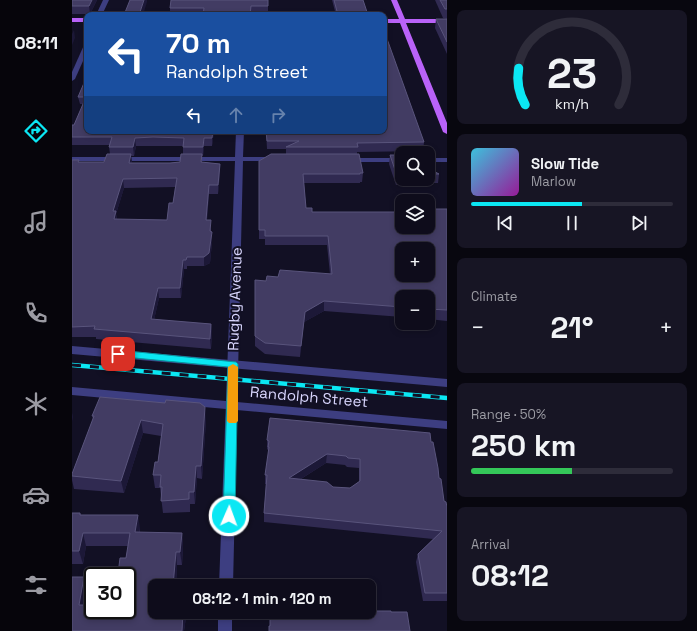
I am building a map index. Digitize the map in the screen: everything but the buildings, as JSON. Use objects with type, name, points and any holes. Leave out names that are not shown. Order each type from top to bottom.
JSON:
[{"type":"main road","points":[[394,0],[447,132]]},
{"type":"main road","points":[[72,20],[84,20]]},
{"type":"main road","points":[[387,21],[447,20]]},
{"type":"street","points":[[101,12],[106,0]]},
{"type":"street","points":[[72,79],[84,52]]},
{"type":"street","name":"Rugby Avenue","points":[[226,579],[233,405],[240,134]]},
{"type":"street","points":[[72,159],[286,160]]},
{"type":"street","points":[[340,160],[395,160]]},
{"type":"street","points":[[435,160],[447,160]]},
{"type":"street","name":"Randolph Street","points":[[72,350],[447,383]]},
{"type":"street","name":"Randolph Street","points":[[72,391],[447,425]]},
{"type":"street","points":[[225,619],[225,631]]},
{"type":"railway","points":[[72,365],[447,398]]},
{"type":"slow traffic","points":[[233,367],[233,421]]},
{"type":"route","points":[[118,354],[233,364],[233,421],[229,516]]}]
